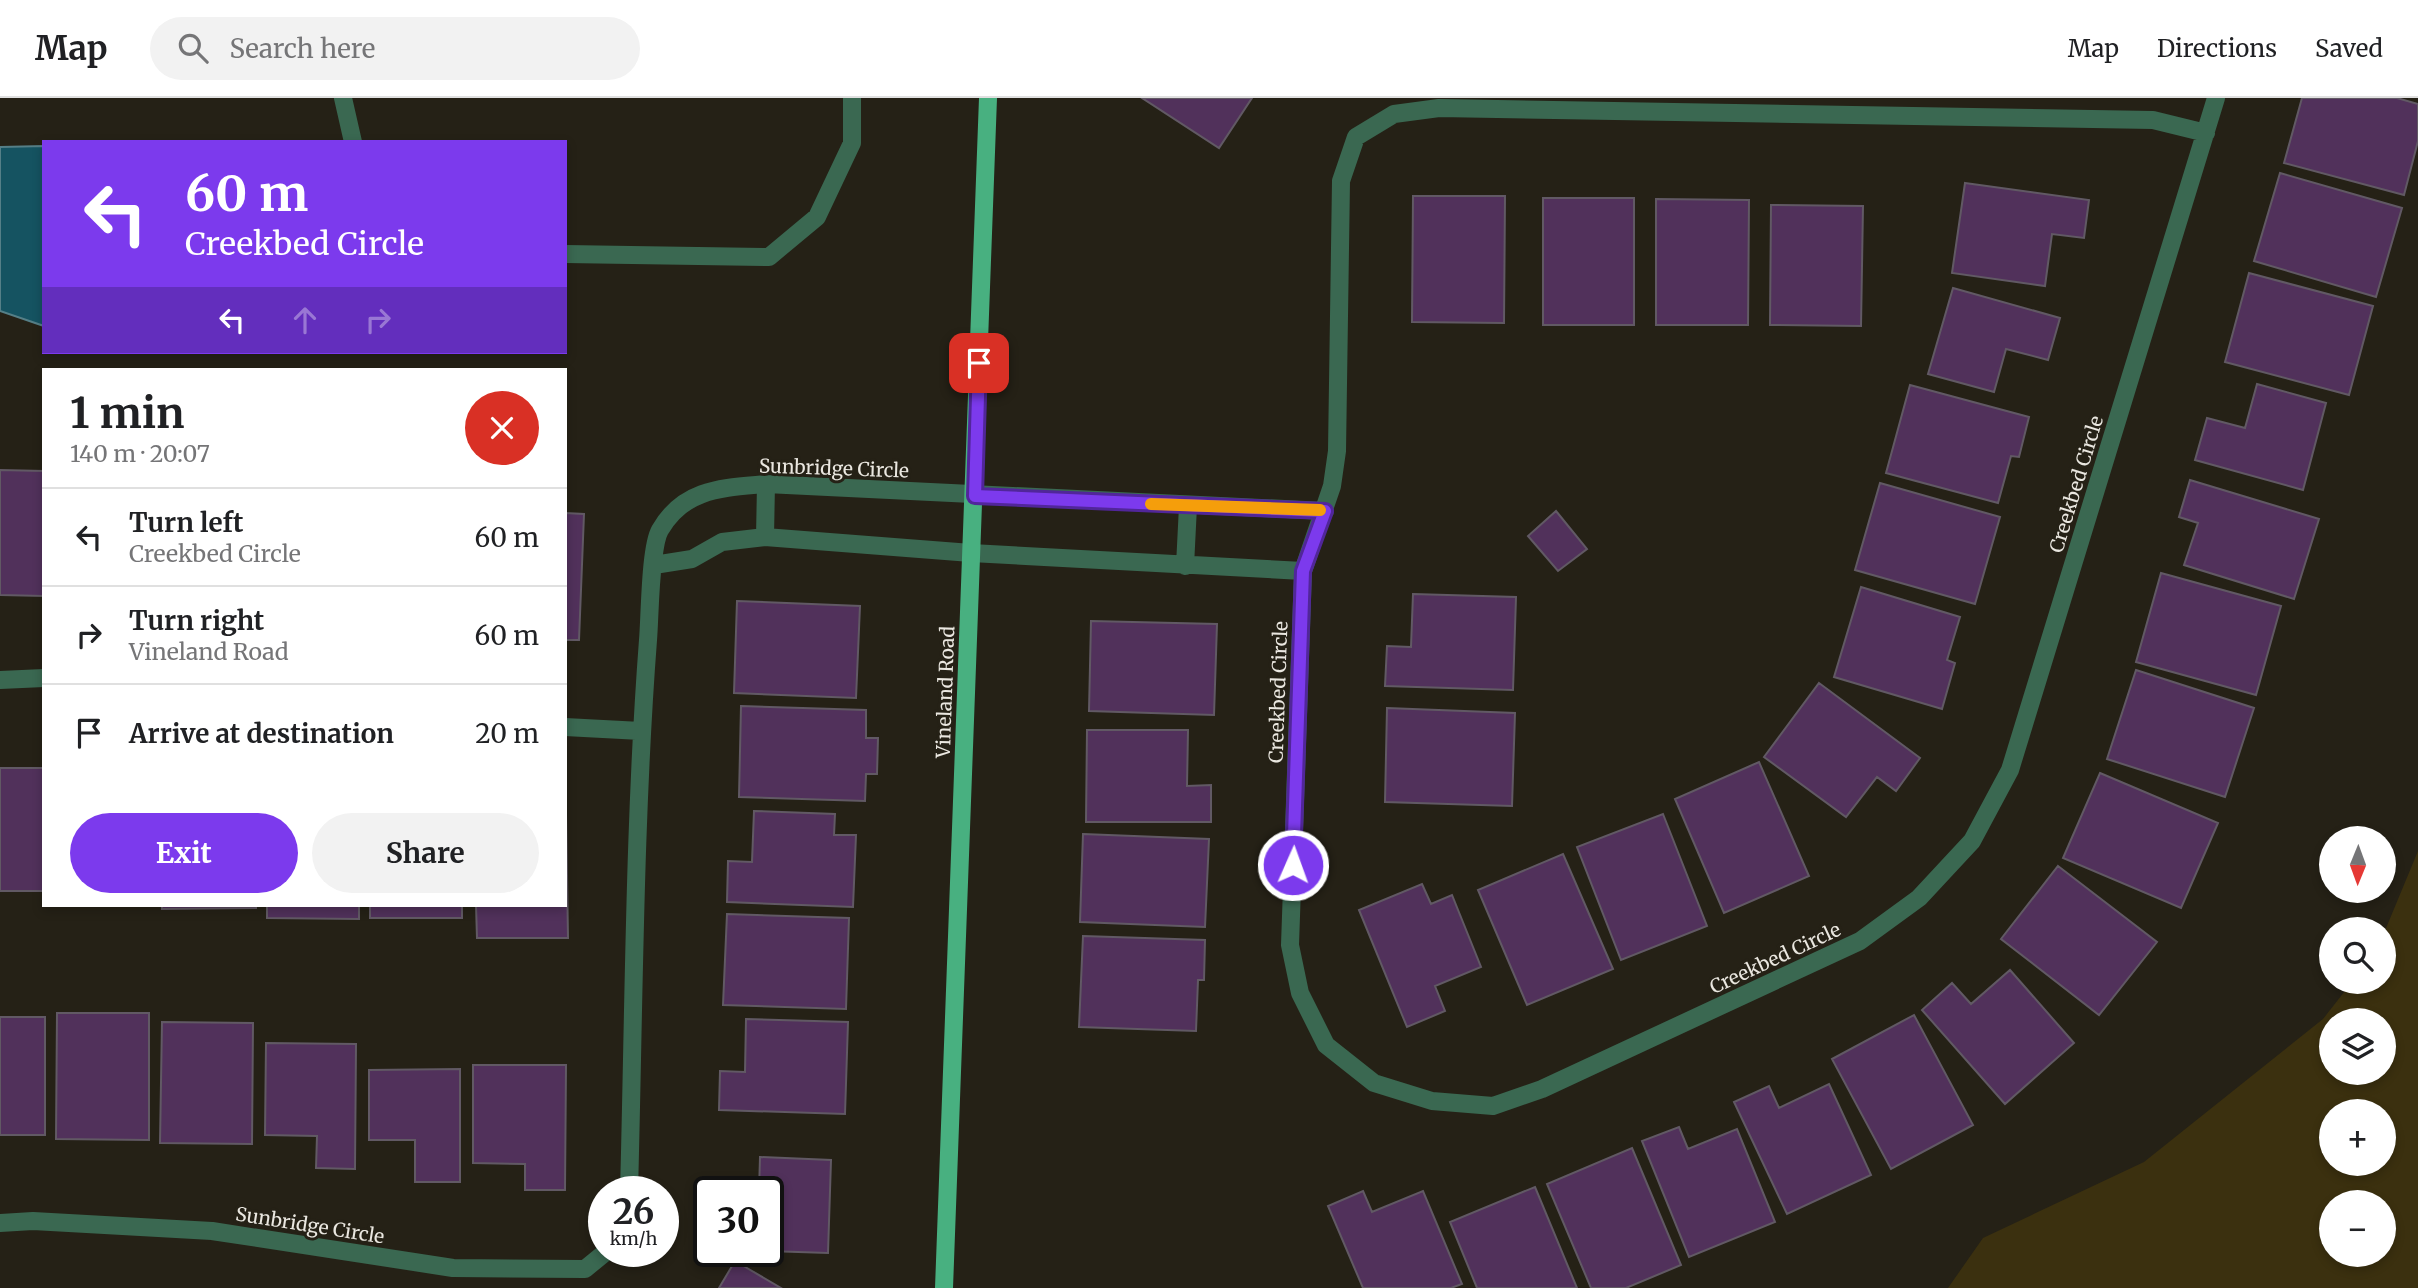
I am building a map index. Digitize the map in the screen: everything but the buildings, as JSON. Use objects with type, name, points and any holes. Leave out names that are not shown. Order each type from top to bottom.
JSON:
[{"type":"main road","name":"Vineland Road","points":[[944,1288],[988,98]]},
{"type":"street","points":[[343,98],[353,140]]},
{"type":"street","points":[[567,254],[769,257],[817,217],[852,143],[852,98]]},
{"type":"street","name":"Creekbed Circle","points":[[2206,133],[2152,120],[1439,108],[1394,114],[1356,137],[1341,181],[1337,451],[1325,511],[1303,571],[1290,945],[1300,993],[1326,1045],[1374,1083],[1432,1101],[1493,1106],[1542,1089],[1860,941],[1919,898],[1972,841],[2010,770],[2206,133],[2216,98]]},
{"type":"street","points":[[765,537],[766,484]]},
{"type":"street","name":"Sunbridge Circle","points":[[629,1176],[641,731],[659,531],[682,505],[707,490],[766,484],[975,496]]},
{"type":"street","points":[[975,496],[1325,511]]},
{"type":"street","points":[[1185,566],[1188,506]]},
{"type":"street","points":[[654,565],[692,559],[722,542],[765,537],[971,553],[1303,571]]},
{"type":"street","points":[[0,680],[42,678]]},
{"type":"street","points":[[567,727],[641,731]]},
{"type":"street","name":"Sunbridge Circle","points":[[0,1223],[33,1221],[212,1231],[453,1268],[585,1269],[588,1267]]},
{"type":"shaded area","points":[[2418,851],[2418,1288],[1948,1288],[1983,1238],[2144,1162],[2319,1022],[2319,1085],[2396,1085],[2396,1008],[2332,1008],[2343,994],[2396,994],[2396,917],[2391,917]]},
{"type":"water","points":[[42,146],[42,325],[0,311],[0,147]]},
{"type":"slow traffic","points":[[1151,504],[1320,510]]},
{"type":"route","points":[[979,363],[975,496],[1325,511],[1303,571],[1293,865]]}]
